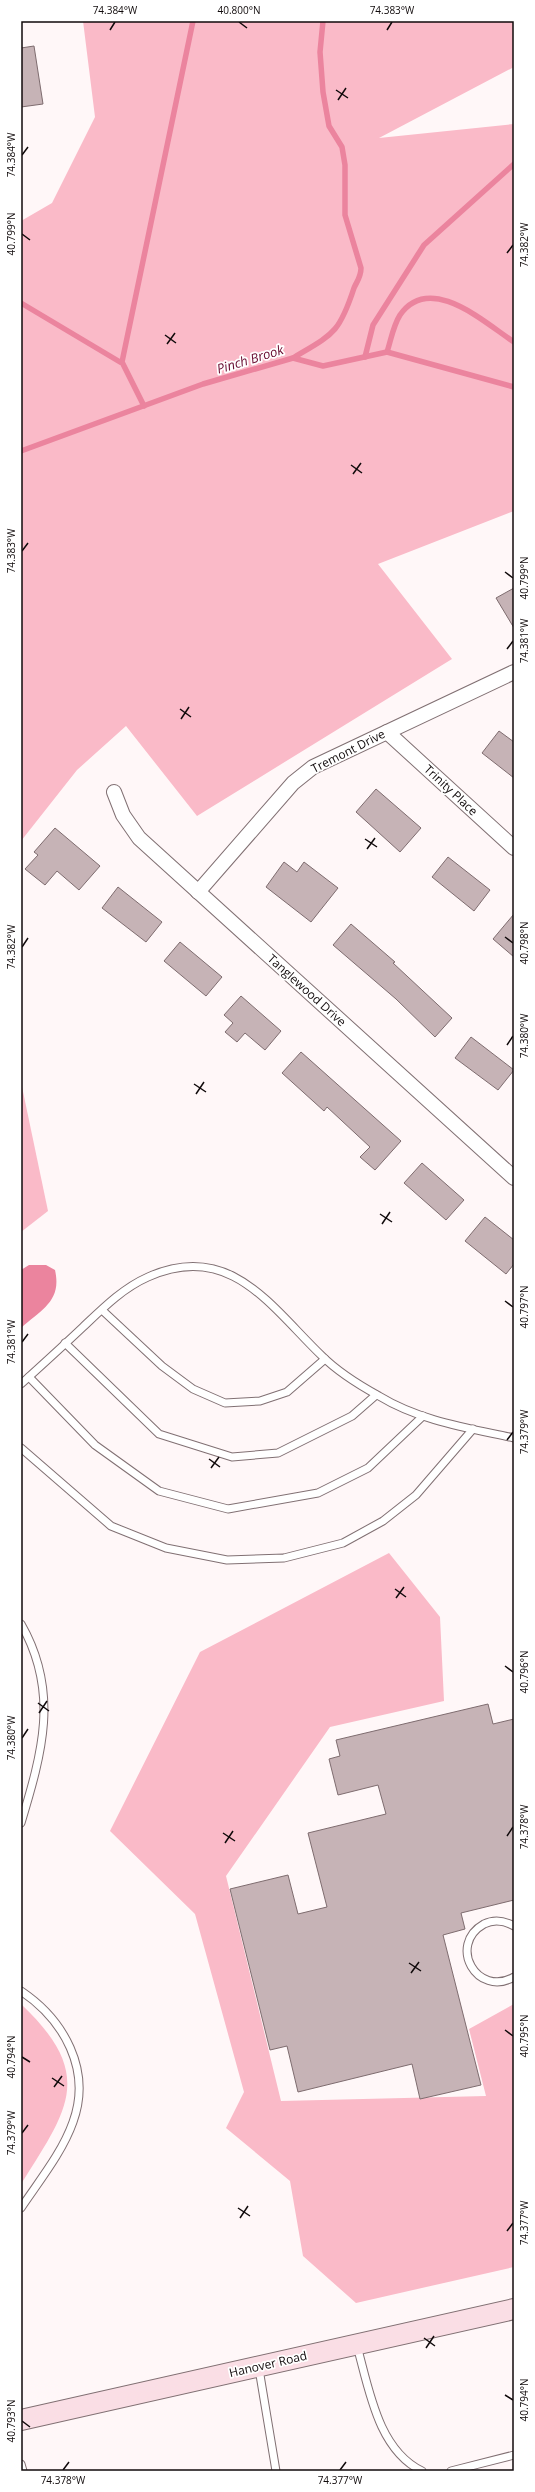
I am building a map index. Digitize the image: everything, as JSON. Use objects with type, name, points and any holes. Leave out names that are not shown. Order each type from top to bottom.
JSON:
[{"type":"street","name":"Tremont Drive","points":[[198,892],[293,783],[313,767],[514,672]]},
{"type":"street","name":"Trinity Place","points":[[387,732],[514,848]]},
{"type":"street","name":"Tanglewood Drive","points":[[114,792],[123,815],[139,838],[514,1178]]},
{"type":"street","name":"Hanover Road","points":[[21,2420],[514,2308]]},
{"type":"lane","points":[[21,1384],[126,1289],[148,1277],[171,1269],[199,1266],[223,1272],[242,1280],[259,1292],[325,1359],[376,1395],[423,1416],[514,1438]]},
{"type":"lane","points":[[102,1310],[162,1366],[193,1389],[225,1403],[260,1401],[287,1392],[325,1359]]},
{"type":"lane","points":[[65,1344],[159,1434],[232,1457],[278,1452],[352,1416],[376,1395]]},
{"type":"lane","points":[[29,1377],[95,1445],[159,1491],[228,1509],[318,1494],[368,1468],[423,1416]]},
{"type":"lane","points":[[21,1448],[111,1526],[166,1548],[204,1556],[227,1560],[284,1558],[343,1543],[383,1521],[416,1495],[473,1429]]},
{"type":"lane","points":[[21,1624],[29,1637],[41,1678],[45,1716],[40,1760],[21,1823]]},
{"type":"lane","points":[[514,1926],[498,1921],[488,1922],[479,1927],[468,1944],[467,1954],[470,1964],[481,1977],[495,1982],[514,1977]]},
{"type":"lane","points":[[21,1991],[54,2019],[67,2040],[76,2062],[80,2083],[78,2103],[73,2123],[54,2158],[21,2208]]},
{"type":"lane","points":[[356,2344],[381,2425],[394,2446],[414,2467],[422,2471]]},
{"type":"lane","points":[[258,2366],[276,2471]]},
{"type":"lane","points":[[451,2471],[514,2456]]},
{"type":"lane","points":[[21,2464],[23,2471]]},
{"type":"shaded area","points":[[83,21],[514,21],[514,67],[379,138],[514,124],[514,511],[378,564],[452,659],[197,816],[126,726],[77,770],[21,841],[21,221],[52,203],[95,117]]},
{"type":"shaded area","points":[[21,1082],[48,1211],[21,1232]]},
{"type":"shaded area","points":[[29,1265],[46,1265],[55,1270],[56,1289],[48,1304],[21,1328],[21,1270]]},
{"type":"shaded area","points":[[389,1553],[440,1617],[444,1701],[330,1727],[226,1876],[281,2101],[486,2096],[469,2029],[514,2004],[514,2267],[356,2303],[303,2256],[290,2181],[226,2128],[244,2092],[195,1914],[110,1831],[200,1652]]},
{"type":"shaded area","points":[[21,2004],[44,2029],[59,2052],[66,2072],[67,2092],[61,2113],[51,2134],[38,2158],[21,2184]]},
{"type":"building","points":[[34,46],[43,104],[21,107],[21,48]]},
{"type":"building","points":[[514,588],[514,628],[496,598]]},
{"type":"building","points":[[499,731],[514,742],[514,778],[482,753]]},
{"type":"building","points":[[376,789],[421,828],[400,852],[356,812]]},
{"type":"building","points":[[55,828],[100,866],[79,890],[57,871],[45,885],[25,869],[38,855],[34,852]]},
{"type":"building","points":[[448,857],[490,890],[474,911],[432,877]]},
{"type":"building","points":[[284,862],[297,872],[304,862],[338,888],[311,922],[266,887]]},
{"type":"building","points":[[118,887],[162,922],[146,942],[102,908]]},
{"type":"building","points":[[514,914],[514,957],[493,939]]},
{"type":"building","points":[[351,924],[395,962],[393,963],[452,1018],[435,1037],[396,999],[333,945]]},
{"type":"building","points":[[180,942],[222,977],[206,996],[164,961]]},
{"type":"building","points":[[241,996],[281,1031],[265,1050],[245,1033],[237,1042],[225,1032],[233,1023],[224,1015]]},
{"type":"building","points":[[471,1037],[514,1070],[498,1090],[455,1058]]},
{"type":"building","points":[[301,1052],[401,1141],[375,1170],[360,1157],[370,1147],[327,1107],[324,1111],[282,1073]]},
{"type":"building","points":[[422,1163],[464,1200],[446,1220],[404,1183]]},
{"type":"building","points":[[485,1217],[514,1240],[514,1264],[506,1274],[465,1241]]},
{"type":"building","points":[[488,1704],[493,1724],[514,1719],[514,1900],[461,1913],[465,1929],[443,1935],[481,2085],[420,2099],[412,2064],[298,2092],[287,2046],[270,2050],[230,1889],[288,1875],[298,1914],[327,1907],[308,1833],[386,1814],[378,1785],[338,1795],[329,1759],[340,1756],[336,1740]]},
{"type":"waterway","points":[[144,406],[122,362],[193,21]]},
{"type":"waterway","points":[[293,358],[326,337],[339,324],[361,271],[345,215],[345,165],[342,147],[329,126],[323,92],[320,52],[323,21]]},
{"type":"waterway","points":[[365,357],[373,325],[424,245],[514,164]]},
{"type":"waterway","points":[[387,352],[394,328],[400,315],[412,303],[426,298],[442,300],[457,305],[514,342]]},
{"type":"waterway","points":[[21,303],[120,362]]},
{"type":"waterway","name":"Pinch Brook","points":[[21,451],[203,384],[293,358],[323,366],[387,352],[514,387]]}]
